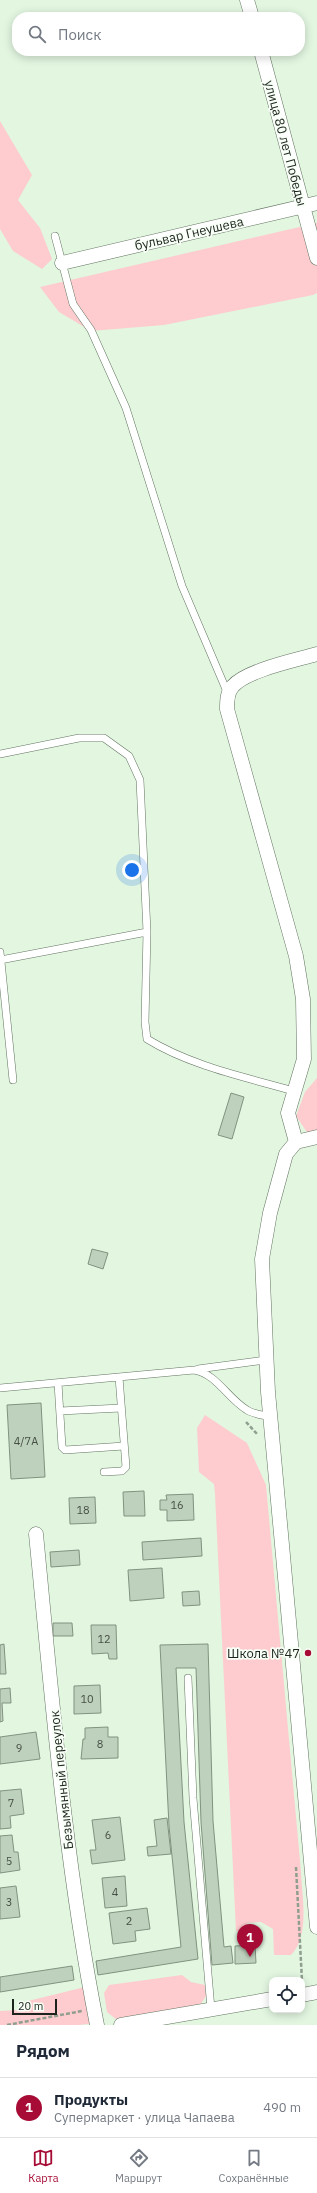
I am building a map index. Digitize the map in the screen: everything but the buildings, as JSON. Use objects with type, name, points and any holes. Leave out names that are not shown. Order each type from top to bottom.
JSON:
[{"type":"street","points":[[247,0],[251,12]]},
{"type":"street","name":"улица 80 лет Победы","points":[[262,56],[317,258]]},
{"type":"street","name":"бульвар Гнеушева","points":[[62,263],[317,202]]},
{"type":"street","points":[[296,1142],[288,1113],[304,1059],[303,999],[296,956],[227,709],[228,694],[234,685],[255,672],[317,654]]},
{"type":"street","points":[[317,1137],[296,1142],[286,1154],[270,1213],[262,1259],[266,1360],[317,1927]]},
{"type":"street","name":"Безымянный переулок","points":[[36,1534],[61,1793],[81,1943],[97,2025]]},
{"type":"street","points":[[305,1994],[317,1992]]},
{"type":"street","points":[[121,2025],[269,1999]]},
{"type":"lane","points":[[55,236],[73,304],[91,330],[126,408],[182,586],[228,694]]},
{"type":"lane","points":[[0,754],[79,738],[104,738],[129,756],[140,780],[147,932],[145,1022],[147,1039],[163,1049],[224,1071],[294,1091]]},
{"type":"lane","points":[[1,960],[147,932]]},
{"type":"lane","points":[[0,952],[13,1080]]},
{"type":"lane","points":[[0,1388],[194,1370],[266,1360]]},
{"type":"lane","points":[[194,1370],[202,1371],[212,1378],[247,1410],[271,1418]]},
{"type":"lane","points":[[104,1472],[122,1471],[126,1467],[119,1377]]},
{"type":"lane","points":[[58,1383],[62,1447],[65,1450],[124,1446]]},
{"type":"lane","points":[[60,1411],[121,1408]]},
{"type":"lane","points":[[188,1678],[193,1798],[211,2009]]},
{"type":"path","points":[[244,1420],[260,1437]]},
{"type":"path","points":[[295,1862],[302,1977]]},
{"type":"path","points":[[8,2025],[94,2009]]},
{"type":"shaded area","points":[[0,121],[32,175],[18,200],[40,228],[52,259],[42,269],[13,251],[0,229]]},
{"type":"shaded area","points":[[317,223],[317,293],[313,295],[164,325],[91,331],[59,312],[40,287]]},
{"type":"shaded area","points":[[317,1078],[317,1136],[311,1138],[296,1116],[305,1092]]},
{"type":"shaded area","points":[[205,1415],[247,1443],[266,1485],[304,1916],[301,1938],[291,1955],[274,1955],[273,1929],[261,1922],[247,1923],[246,1932],[236,1931],[215,1494],[214,1484],[199,1472],[197,1428]]},
{"type":"shaded area","points":[[182,1975],[191,1982],[205,1985],[206,1996],[198,2008],[117,2020],[107,2012],[104,1993],[109,1985]]},
{"type":"shaded area","points":[[89,1986],[97,2023],[79,2025],[0,2025],[0,2011],[18,2010],[24,2002]]},
{"type":"place","name":"Школа №47","points":[[308,1653]]},
{"type":"place","name":"Продукты","points":[[250,1957]]}]
